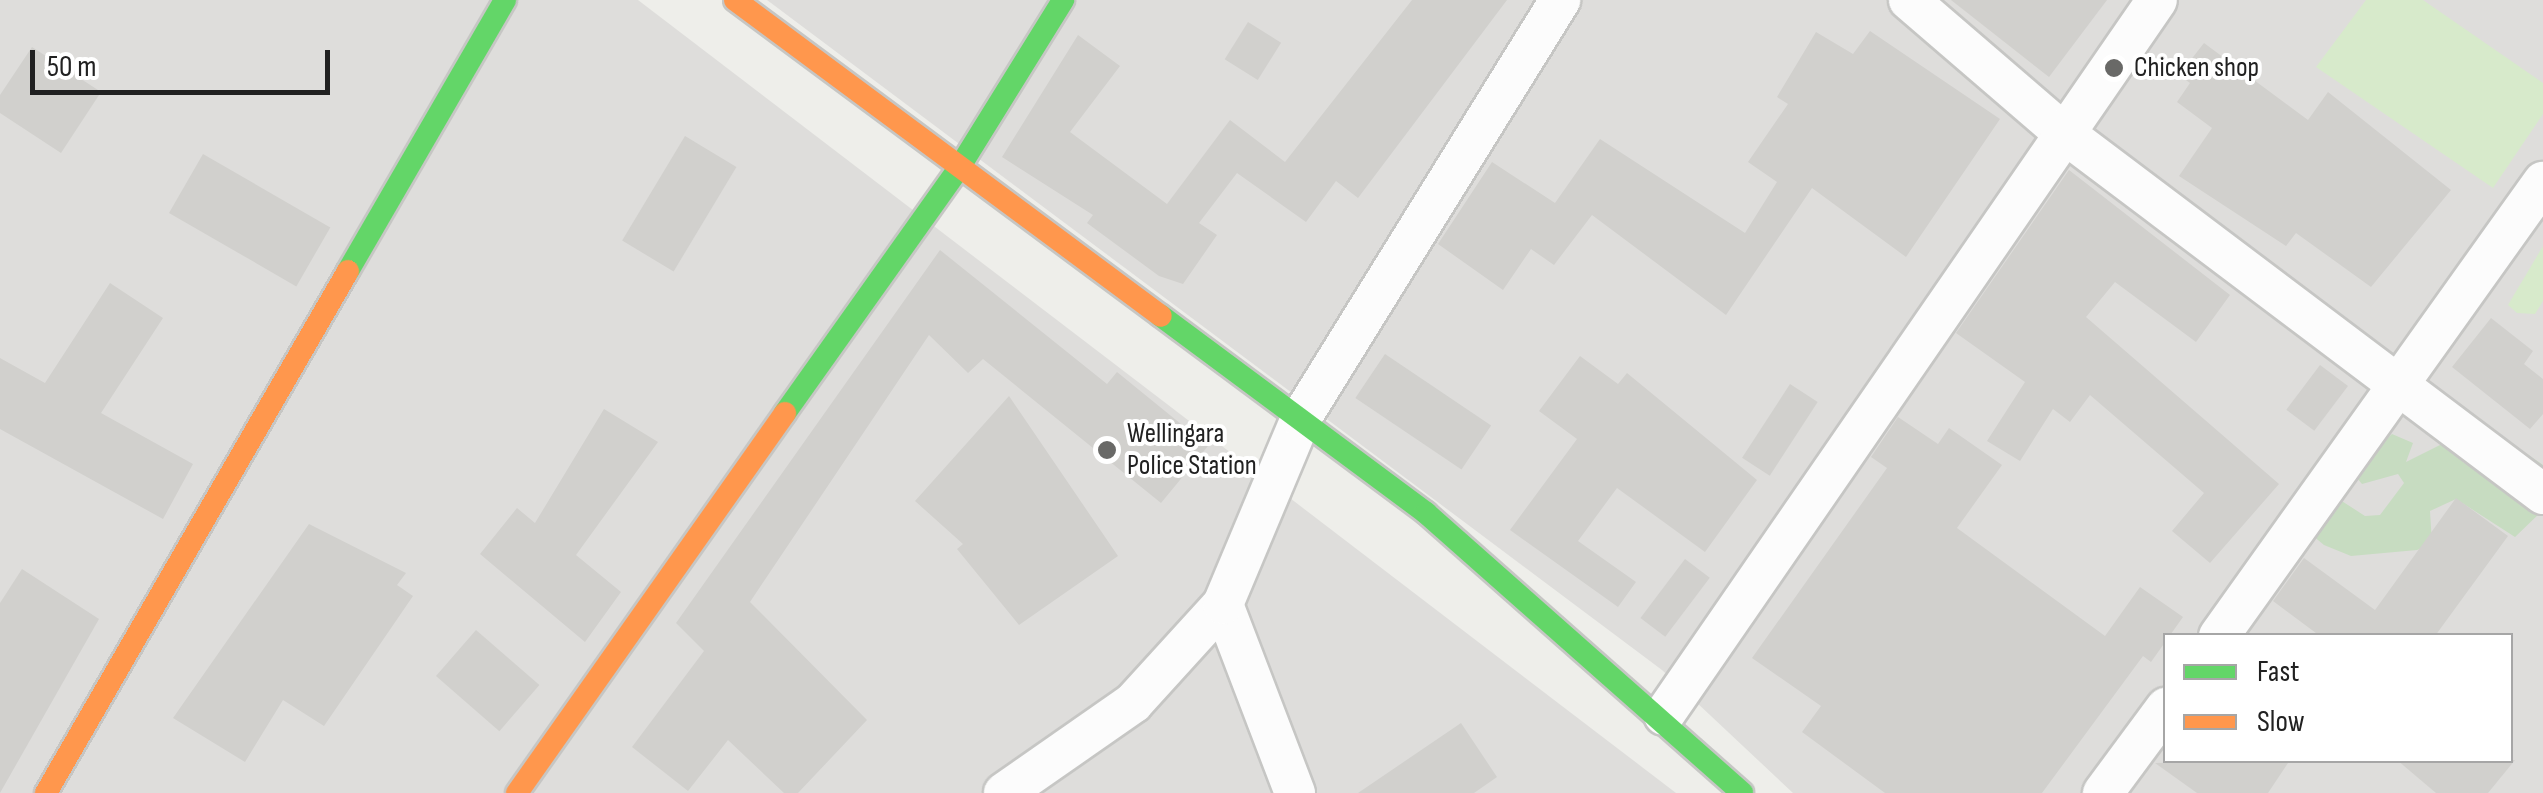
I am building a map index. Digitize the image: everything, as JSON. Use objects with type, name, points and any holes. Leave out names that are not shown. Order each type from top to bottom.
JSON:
[{"type":"street","points":[[46,793],[505,0]]},
{"type":"street","points":[[735,0],[1301,418],[1664,715],[1742,793]]},
{"type":"street","points":[[517,793],[959,168],[1063,0]]},
{"type":"street","points":[[1004,793],[1132,703],[1223,604],[1301,418],[1560,0]]},
{"type":"street","points":[[1909,0],[2060,130],[2404,384],[2543,494]]},
{"type":"street","points":[[1664,715],[2060,130],[2157,0]]},
{"type":"street","points":[[2221,633],[2404,384],[2543,182]]},
{"type":"street","points":[[1223,604],[1296,793]]},
{"type":"street","points":[[2103,793],[2163,712]]},
{"type":"shaded area","points":[[0,0],[638,0],[1676,793],[0,793]]},
{"type":"shaded area","points":[[767,0],[2543,0],[2543,793],[1793,793],[1662,670]]},
{"type":"green space","points":[[2366,0],[2423,0],[2543,83],[2543,114],[2493,188],[2316,67]]},
{"type":"green space","points":[[2543,246],[2543,301],[2535,314],[2517,313],[2508,305]]},
{"type":"green space","points":[[2392,434],[2413,443],[2406,462],[2446,442],[2464,463],[2527,454],[2543,465],[2543,510],[2515,537],[2456,499],[2430,511],[2432,544],[2417,550],[2351,556],[2324,545],[2306,530],[2334,496],[2365,516],[2380,515],[2404,483],[2398,474],[2362,484],[2352,472]]},
{"type":"building","points":[[1412,0],[1507,0],[1358,198],[1336,181],[1306,222],[1237,173],[1199,223],[1217,235],[1183,284],[1159,276],[1087,223],[1093,215],[1002,157],[1078,35],[1120,66],[1070,132],[1167,204],[1230,120],[1285,162]]},
{"type":"building","points":[[1951,0],[2107,0],[2049,77]]},
{"type":"building","points":[[1248,22],[1281,43],[1258,80],[1225,59]]},
{"type":"building","points":[[1870,31],[2000,119],[1906,257],[1812,188],[1726,315],[1592,215],[1554,265],[1531,249],[1503,290],[1438,244],[1492,162],[1555,203],[1600,139],[1745,233],[1777,182],[1748,162],[1788,104],[1777,97],[1816,32],[1853,54]]},
{"type":"building","points":[[2204,43],[2308,120],[2328,92],[2451,190],[2371,287],[2296,233],[2286,246],[2179,176],[2212,128],[2177,102],[2190,83],[2179,75]]},
{"type":"building","points":[[32,47],[101,92],[61,153],[0,113],[0,95]]},
{"type":"building","points":[[685,136],[736,167],[674,271],[622,241]]},
{"type":"building","points":[[203,154],[330,228],[296,286],[169,213]]},
{"type":"building","points":[[2069,170],[2230,295],[2196,342],[2115,282],[2086,317],[2279,484],[2210,563],[2172,531],[2204,493],[2090,395],[2070,422],[2053,409],[2020,461],[1987,441],[2025,382],[1956,333]]},
{"type":"building","points":[[940,250],[1107,384],[1117,372],[1208,446],[1161,503],[983,359],[968,373],[929,335],[750,602],[867,720],[798,793],[784,793],[728,740],[688,791],[632,747],[704,651],[676,623]]},
{"type":"building","points":[[110,283],[163,318],[101,413],[193,464],[163,519],[0,429],[0,358],[45,383]]},
{"type":"building","points":[[2491,318],[2533,351],[2524,364],[2543,379],[2543,414],[2530,429],[2452,367]]},
{"type":"building","points":[[1385,354],[1491,426],[1461,470],[1355,398]]},
{"type":"building","points":[[1580,356],[1618,384],[1627,373],[1757,480],[1705,552],[1617,488],[1578,541],[1636,582],[1618,607],[1510,530],[1577,439],[1539,411]]},
{"type":"building","points":[[2320,365],[2348,386],[2314,431],[2286,410]]},
{"type":"building","points":[[1790,384],[1818,402],[1770,476],[1742,458]]},
{"type":"building","points":[[1009,396],[1118,556],[1019,625],[957,549],[963,544],[915,501]]},
{"type":"building","points":[[604,409],[658,442],[576,555],[621,592],[585,642],[480,554],[517,508],[535,523]]},
{"type":"building","points":[[1898,417],[1938,444],[1949,428],[2002,465],[1957,528],[2105,636],[2140,587],[2183,617],[2172,633],[2163,633],[2163,645],[2151,662],[2143,656],[2042,793],[1885,793],[1802,732],[1821,706],[1752,658],[1887,468],[1871,457]]},
{"type":"building","points":[[2456,498],[2508,536],[2437,633],[2316,633],[2273,601],[2304,558],[2375,610]]},
{"type":"building","points":[[309,524],[406,573],[397,585],[413,596],[324,726],[283,700],[245,762],[173,718]]},
{"type":"building","points":[[1685,559],[1710,578],[1665,637],[1640,618]]},
{"type":"building","points":[[22,569],[99,619],[0,793],[0,603]]},
{"type":"building","points":[[476,630],[539,685],[499,731],[436,676]]},
{"type":"building","points":[[1461,723],[1497,777],[1474,793],[1358,793]]},
{"type":"building","points":[[2155,763],[2288,763],[2268,793],[2197,793]]},
{"type":"building","points":[[2401,763],[2513,763],[2488,793],[2436,793]]},
{"type":"traffic: fast","points":[[348,271],[505,0]]},
{"type":"traffic: fast","points":[[785,413],[959,168],[1063,0]]},
{"type":"traffic: fast","points":[[1161,316],[1426,513],[1742,793]]},
{"type":"traffic: slow","points":[[735,0],[1161,316]]},
{"type":"traffic: slow","points":[[46,793],[348,271]]},
{"type":"traffic: slow","points":[[517,793],[785,413]]},
{"type":"place","name":"Chicken shop","points":[[2114,68]]},
{"type":"place","name":"Wellingara Police Station","points":[[1107,450]]}]
